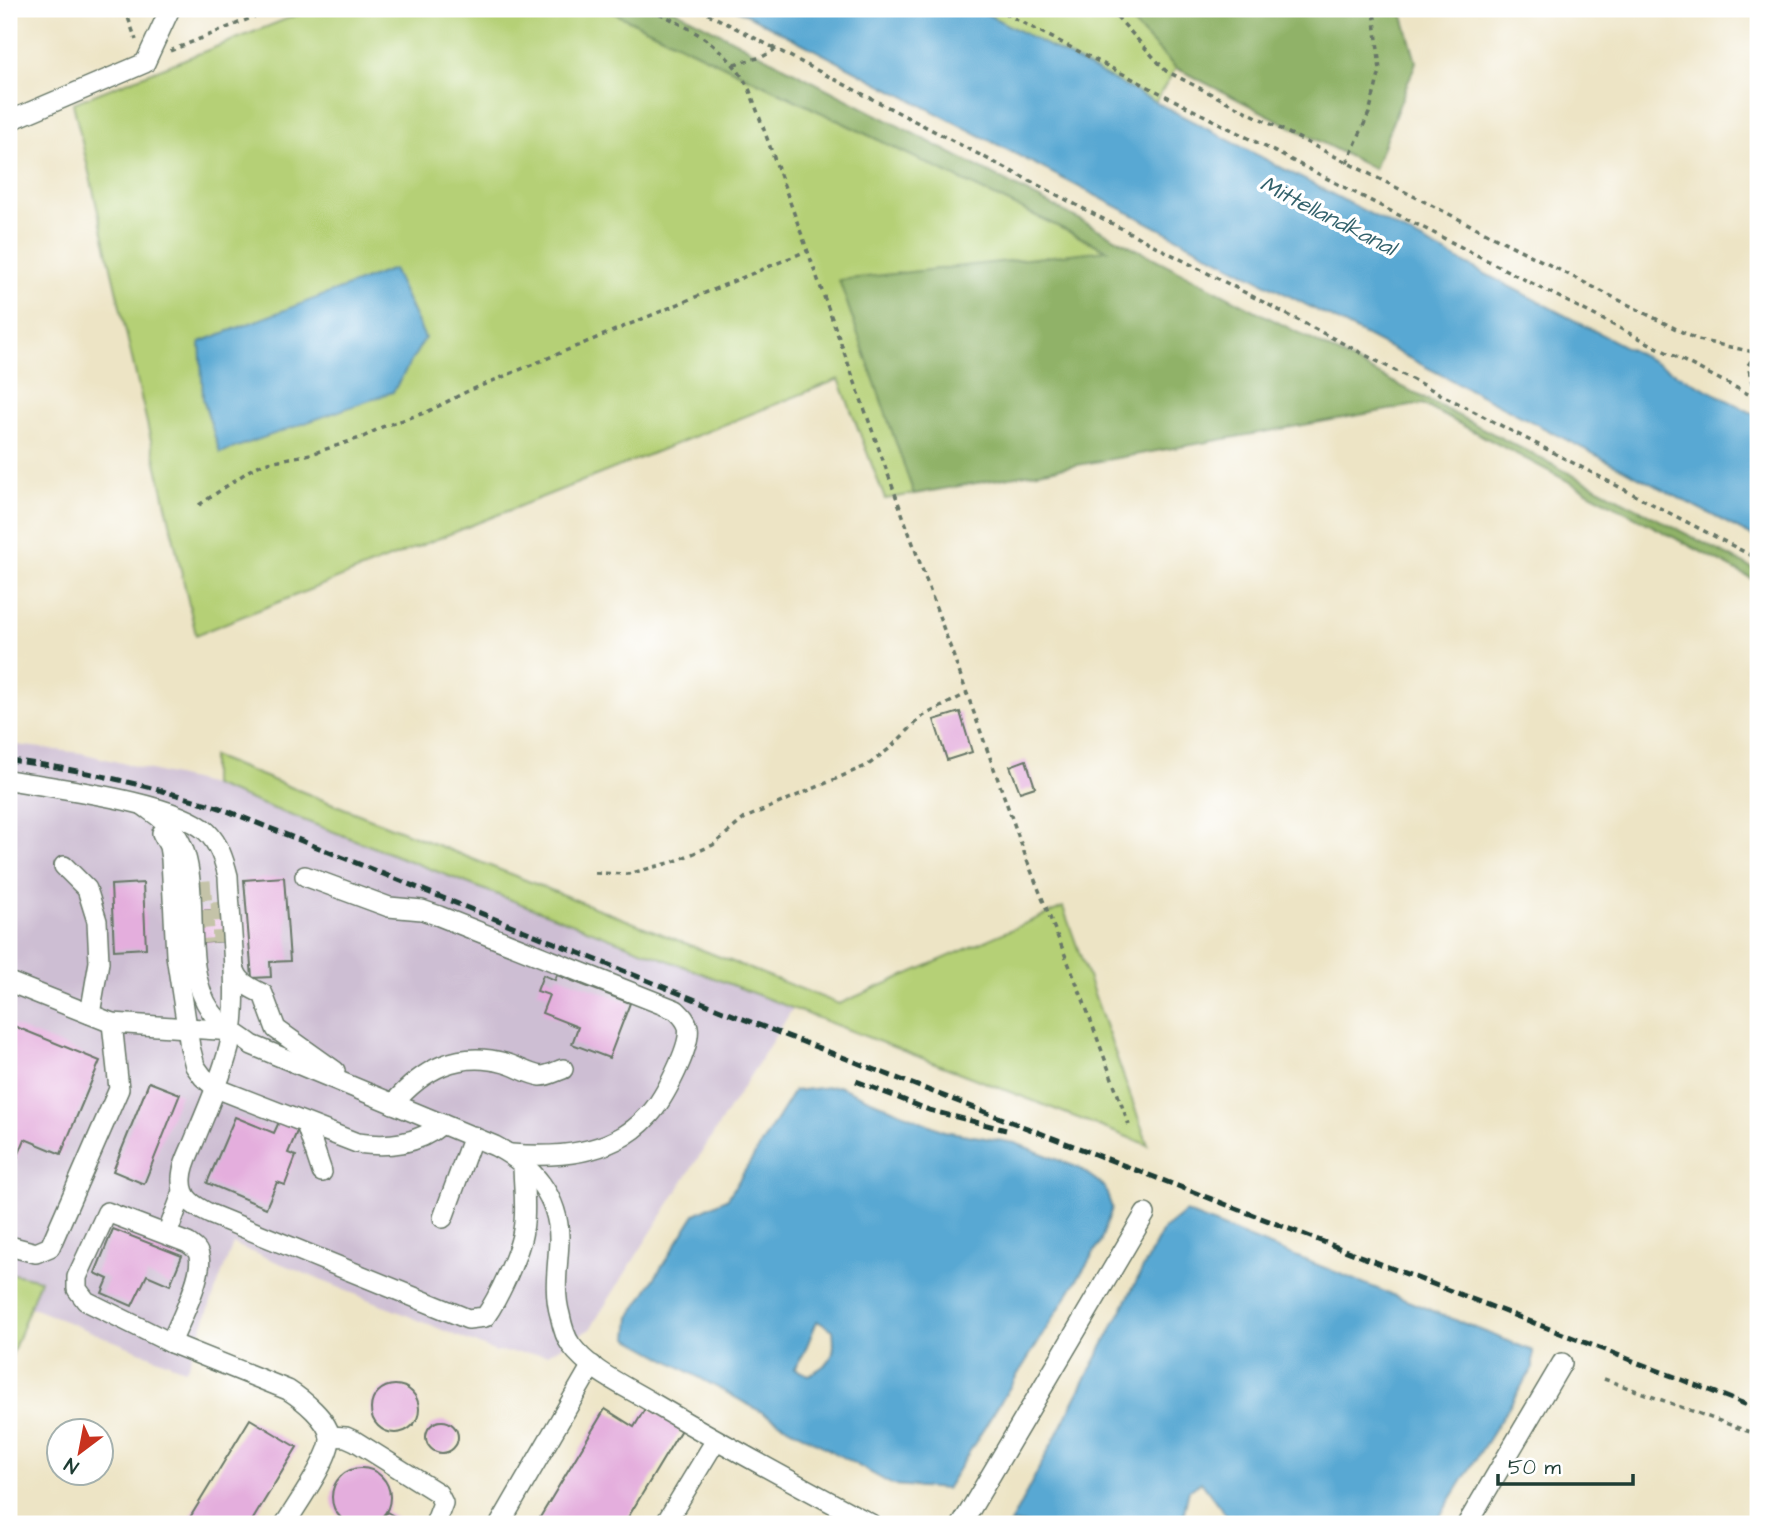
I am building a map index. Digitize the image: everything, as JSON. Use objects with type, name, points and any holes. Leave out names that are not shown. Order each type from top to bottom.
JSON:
[{"type":"lane","points":[[9,121],[145,63],[170,9]]},
{"type":"lane","points":[[9,780],[106,797],[192,821],[207,832],[223,858],[228,876],[233,1031],[216,1088],[184,1165],[183,1192],[167,1234]]},
{"type":"lane","points":[[106,797],[153,823],[169,846],[176,955],[195,1066],[203,1077],[216,1088],[339,1138],[375,1146],[413,1141],[429,1135],[442,1124]]},
{"type":"lane","points":[[144,806],[173,820],[189,836],[197,855],[201,881]]},
{"type":"lane","points":[[144,806],[170,827],[180,841],[186,858],[189,881],[195,974],[200,992],[222,1024],[252,1045],[473,1136],[517,1159],[540,1180],[552,1200],[559,1238],[556,1304],[569,1342],[592,1365],[845,1518],[871,1524]]},
{"type":"lane","points":[[192,821],[214,860],[220,902]]},
{"type":"lane","points":[[64,866],[87,890],[97,921],[99,962],[90,1014]]},
{"type":"lane","points":[[304,876],[389,907],[422,910],[475,929],[676,1010],[683,1017],[688,1027],[688,1039],[683,1052],[652,1113],[630,1133],[594,1148],[517,1159]]},
{"type":"lane","points":[[214,942],[233,1031]]},
{"type":"lane","points":[[232,962],[236,977],[263,994],[276,1030],[371,1095]]},
{"type":"lane","points":[[9,982],[112,1023],[233,1031]]},
{"type":"lane","points":[[9,1246],[36,1253],[50,1247],[119,1089],[112,1023]]},
{"type":"lane","points":[[393,1104],[413,1082],[442,1064],[483,1059],[542,1076],[562,1069]]},
{"type":"lane","points":[[306,1124],[322,1172]]},
{"type":"lane","points":[[443,1218],[473,1136]]},
{"type":"lane","points":[[183,1192],[190,1204],[210,1214],[468,1319],[485,1317],[495,1304],[520,1242],[523,1231],[517,1159]]},
{"type":"lane","points":[[171,1343],[199,1272],[200,1259],[197,1251],[188,1243],[107,1212],[77,1277],[77,1289],[86,1301],[171,1343],[288,1390],[305,1401],[320,1418],[330,1436],[328,1452],[285,1524]]},
{"type":"lane","points":[[962,1524],[1145,1214]]},
{"type":"lane","points":[[1467,1524],[1562,1363]]},
{"type":"lane","points":[[500,1524],[592,1365]]},
{"type":"lane","points":[[330,1436],[346,1437],[355,1441],[438,1493],[443,1503],[435,1524]]},
{"type":"lane","points":[[666,1524],[716,1440]]},
{"type":"path","points":[[125,9],[145,63],[273,9]]},
{"type":"path","points":[[650,9],[702,35],[734,64],[750,90],[1028,863],[1084,1002],[1129,1125]]},
{"type":"path","points":[[699,9],[1758,559]]},
{"type":"path","points":[[996,9],[1758,399]]},
{"type":"path","points":[[1110,9],[1166,71],[1698,340],[1757,353],[1748,365],[1752,383],[1758,390]]},
{"type":"path","points":[[1347,163],[1369,113],[1380,71],[1374,9]]},
{"type":"path","points":[[734,64],[762,57],[776,49]]},
{"type":"path","points":[[199,505],[264,463],[312,454],[427,412],[466,392],[809,250]]},
{"type":"path","points":[[595,873],[628,874],[673,862],[713,845],[745,818],[868,765],[923,716],[968,693]]},
{"type":"path","points":[[1604,1379],[1758,1435]]},
{"type":"shaded area","points":[[9,744],[81,753],[212,785],[793,1008],[590,1329],[548,1354],[496,1352],[233,1244],[186,1370],[30,1307],[40,1280],[9,1273]]},
{"type":"green space","points":[[312,9],[606,9],[1109,251],[840,280],[914,494],[885,499],[839,379],[196,635],[73,103]]},
{"type":"green space","points":[[606,9],[673,9],[1758,571],[1758,582],[1422,404],[914,494],[839,280],[1107,250]]},
{"type":"green space","points":[[977,9],[1119,9],[1176,68],[1155,102]]},
{"type":"green space","points":[[1119,9],[1401,9],[1416,62],[1374,169],[1176,68]]},
{"type":"green space","points":[[212,756],[839,1004],[1063,907],[1148,1145],[212,785]]},
{"type":"green space","points":[[9,1273],[40,1280],[9,1362]]},
{"type":"water","name":"Mittellandkanal","points":[[736,9],[977,9],[1758,416],[1758,539]]},
{"type":"water","points":[[393,269],[425,338],[393,392],[220,453],[203,399],[200,342]]},
{"type":"water","points":[[838,1086],[944,1131],[1015,1143],[1079,1168],[1104,1186],[1112,1208],[1100,1243],[946,1489],[893,1485],[628,1338],[630,1317],[695,1214],[728,1198],[794,1091]],"holes":[[[817,1321],[833,1330],[834,1347],[828,1362],[809,1375],[794,1369],[804,1353]]]},
{"type":"water","points":[[1185,1212],[1533,1351],[1533,1368],[1435,1524],[1233,1524],[1201,1482],[1189,1490],[1184,1512],[1185,1524],[1010,1524],[1163,1230]]},
{"type":"building","points":[[960,712],[972,752],[947,760],[934,720]]},
{"type":"building","points":[[1026,760],[1035,787],[1020,792],[1010,766]]},
{"type":"building","points":[[284,877],[290,961],[270,962],[271,977],[252,978],[244,880]]},
{"type":"building","points":[[143,883],[146,948],[114,950],[111,885]]},
{"type":"building","points":[[225,909],[227,941],[200,943],[198,911]]},
{"type":"building","points":[[543,975],[555,980],[557,975],[630,1003],[609,1058],[572,1044],[578,1027],[542,1013],[549,995],[537,991]]},
{"type":"building","points":[[9,1024],[100,1061],[61,1154],[25,1139],[9,1178]]},
{"type":"building","points":[[149,1082],[180,1094],[144,1184],[113,1171]]},
{"type":"building","points":[[235,1117],[274,1133],[279,1122],[298,1129],[288,1153],[296,1156],[285,1185],[277,1182],[266,1208],[207,1183]]},
{"type":"building","points":[[113,1229],[182,1256],[170,1285],[147,1275],[132,1306],[102,1293],[108,1279],[95,1273]]},
{"type":"building","points":[[395,1385],[404,1386],[412,1392],[418,1400],[418,1418],[412,1426],[404,1432],[395,1433],[386,1432],[378,1426],[372,1418],[371,1409],[372,1400],[378,1392],[386,1386]]},
{"type":"building","points":[[646,1407],[682,1428],[624,1524],[536,1524],[605,1409],[634,1427]]},
{"type":"building","points":[[250,1419],[297,1447],[250,1524],[186,1524]]},
{"type":"building","points":[[442,1421],[453,1426],[458,1437],[453,1448],[442,1453],[431,1448],[426,1437],[431,1426]]},
{"type":"building","points":[[361,1468],[372,1470],[385,1481],[390,1497],[388,1508],[377,1521],[361,1526],[350,1524],[337,1513],[332,1497],[334,1486],[345,1473]]},
{"type":"building","points":[[387,1512],[407,1524],[379,1524]]},
{"type":"tunnel","points":[[201,881],[206,943]]},
{"type":"tunnel","points":[[220,902],[222,942]]},
{"type":"railway","points":[[9,760],[116,779],[220,808],[738,1017],[1758,1409]]},
{"type":"railway","points":[[856,1081],[929,1110],[1006,1130]]}]
